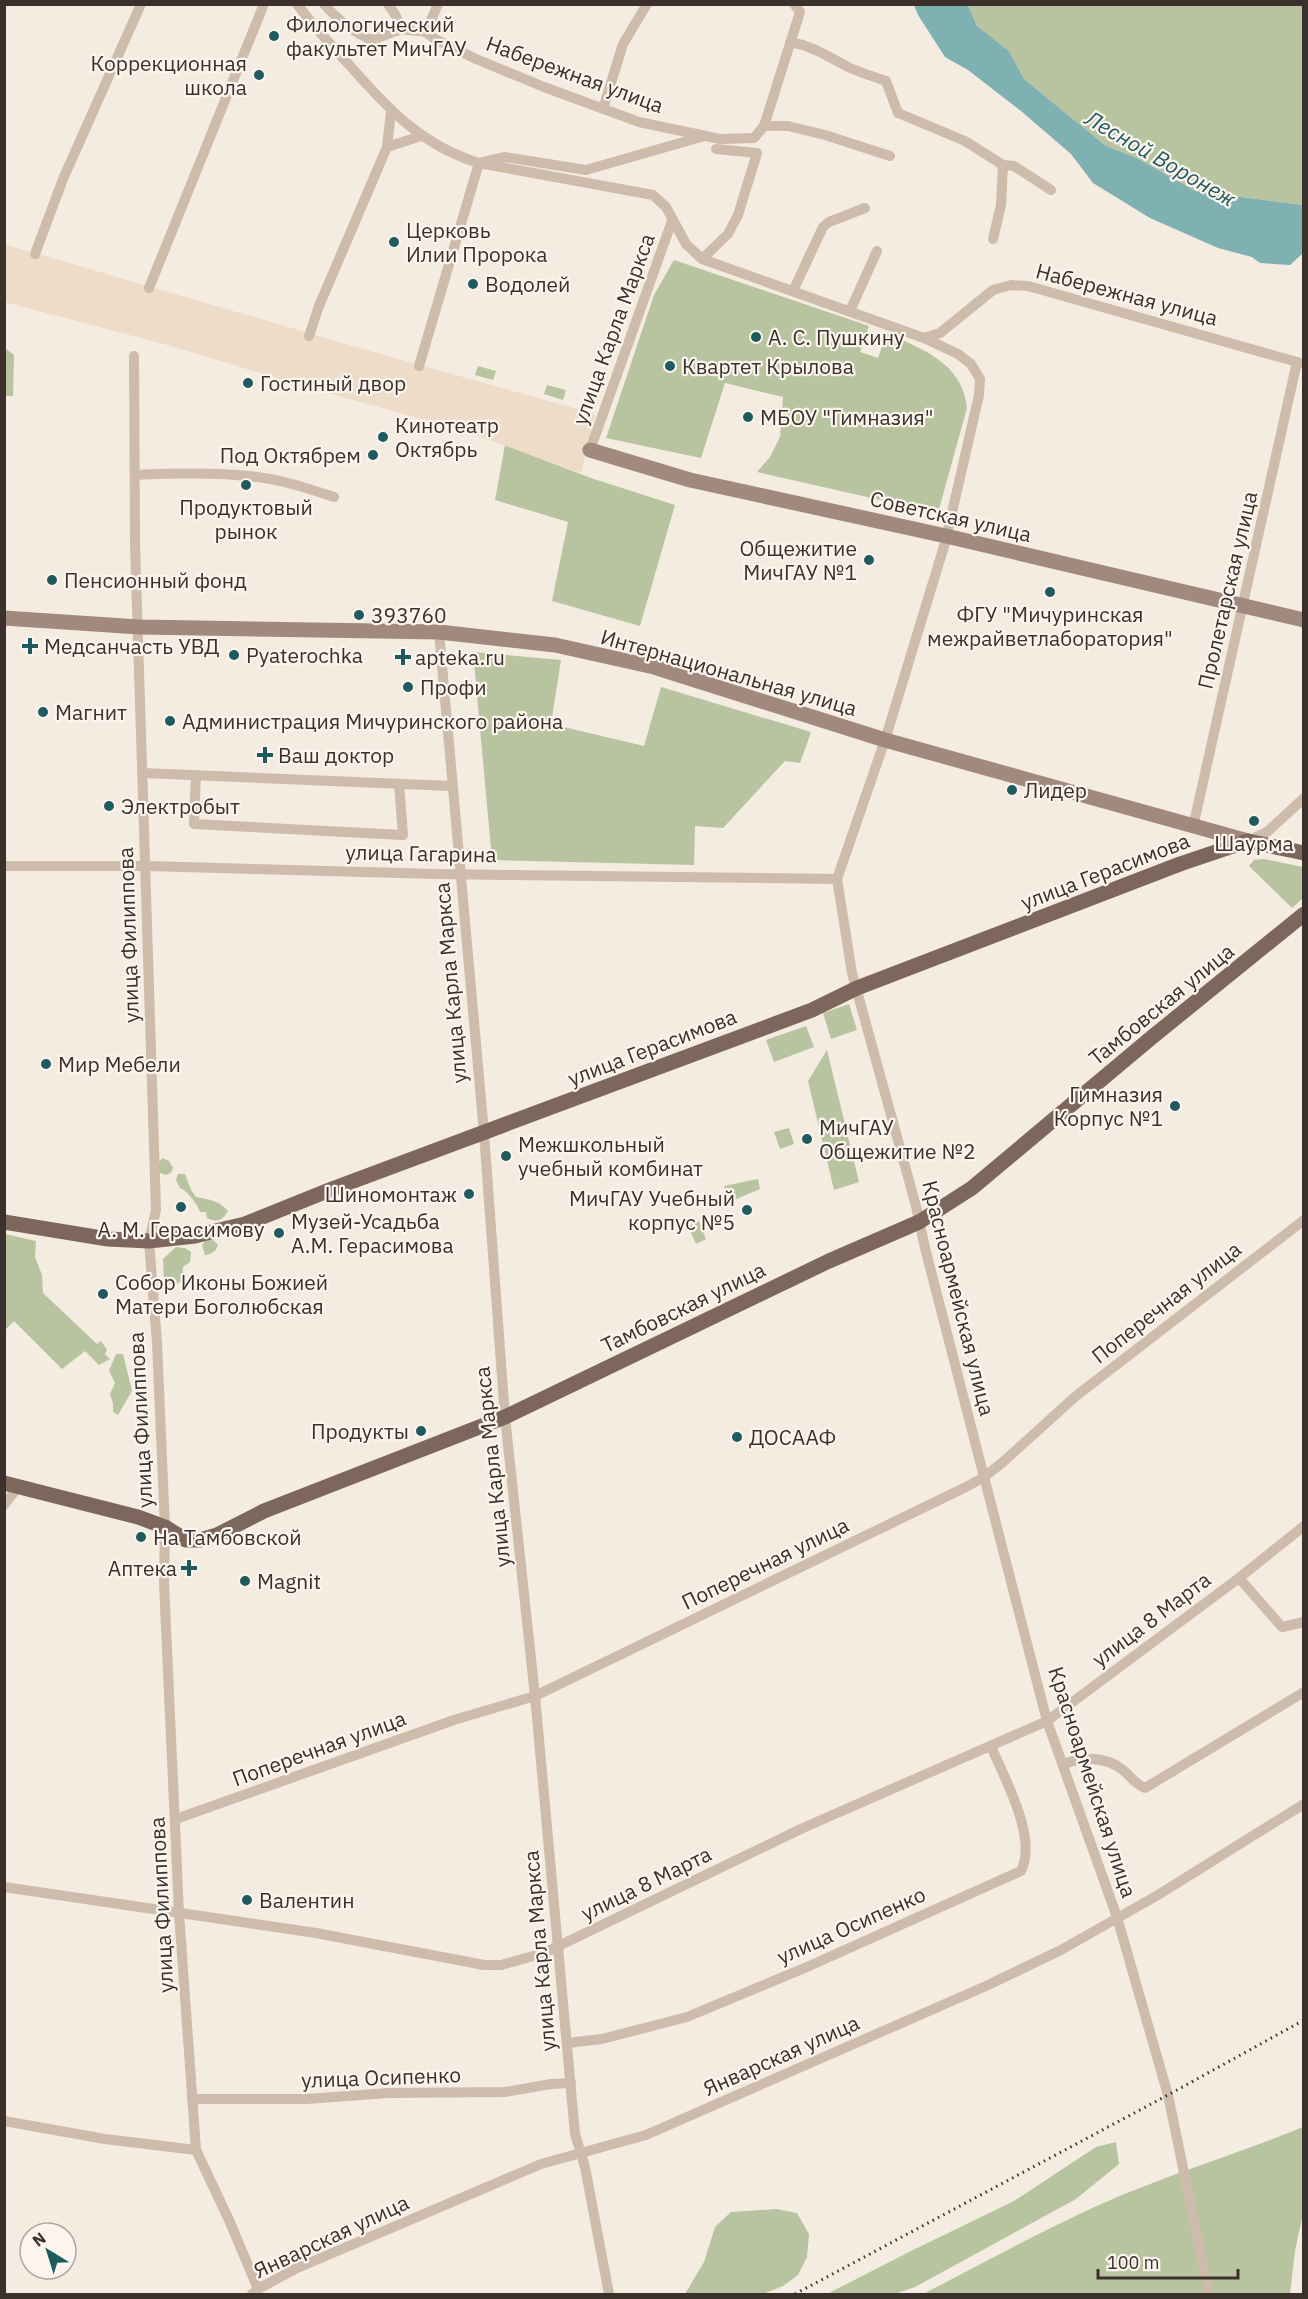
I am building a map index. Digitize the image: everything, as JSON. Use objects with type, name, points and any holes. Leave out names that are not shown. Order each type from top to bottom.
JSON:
[{"type":"main road","name":"Советская улица","points":[[590,450],[690,480],[946,536],[1304,620]]},
{"type":"main road","name":"Интернациональная улица","points":[[4,618],[139,627],[439,632],[555,645],[654,667],[885,740],[1248,841]]},
{"type":"main road","points":[[1248,841],[1304,853]]},
{"type":"main road","name":"улица Герасимова","points":[[4,1222],[108,1239],[149,1241],[195,1236],[245,1224],[332,1189],[812,1010],[857,988],[1169,868],[1248,841]]},
{"type":"main road","name":"Тамбовская улица","points":[[12,1484],[138,1517],[165,1527],[186,1540],[201,1540],[217,1535],[264,1510],[505,1417],[829,1261],[919,1222],[972,1188],[1304,914]]},
{"type":"street","points":[[35,254],[63,179],[141,4]]},
{"type":"street","points":[[149,288],[264,4]]},
{"type":"street","name":"Набережная улица","points":[[297,4],[310,22],[391,111],[421,136],[454,156],[479,163],[653,195],[666,207],[686,244],[702,259],[850,312],[924,338],[940,333],[993,290],[1011,285],[1028,286],[1300,363]]},
{"type":"street","name":"Набережная улица","points":[[324,4],[340,21],[358,34],[372,40],[401,29],[426,32],[435,39],[476,59],[639,122],[720,139],[754,138],[764,126],[788,126],[825,135],[890,156]]},
{"type":"street","points":[[388,4],[401,29]]},
{"type":"street","points":[[426,32],[438,4]]},
{"type":"street","points":[[603,109],[623,44],[647,4]]},
{"type":"street","points":[[764,126],[790,42],[797,8]]},
{"type":"street","points":[[790,42],[825,52],[850,68],[886,81],[898,113],[964,141],[1003,165],[1014,166],[1052,190]]},
{"type":"street","points":[[309,336],[319,306],[387,147],[391,111]]},
{"type":"street","points":[[387,147],[421,136]]},
{"type":"street","name":"Набережная улица","points":[[479,163],[505,157],[586,170],[705,136]]},
{"type":"street","points":[[702,259],[728,234],[738,215],[757,153],[716,148]]},
{"type":"street","points":[[419,366],[479,163]]},
{"type":"street","points":[[993,239],[1001,205],[1003,165]]},
{"type":"street","points":[[793,291],[823,226],[865,208]]},
{"type":"street","name":"улица Карла Маркса","points":[[590,450],[672,221]]},
{"type":"street","points":[[850,312],[877,251]]},
{"type":"street","name":"Красноармейская улица","points":[[924,338],[958,354],[971,364],[980,379],[976,413],[946,536],[885,740],[837,879],[852,973],[916,1206],[1047,1721],[1117,1917],[1168,2095],[1209,2295]]},
{"type":"street","name":"улица Филиппова","points":[[134,356],[135,475],[156,1210],[149,1241],[157,1343],[165,1527],[164,1584],[179,1913],[196,2150],[229,2220],[255,2292]]},
{"type":"street","name":"Пролетарская улица","points":[[1193,826],[1300,363]]},
{"type":"street","points":[[135,475],[198,472],[256,477],[296,484],[334,497]]},
{"type":"street","name":"улица Карла Маркса","points":[[439,632],[484,1133],[505,1417],[535,1695],[575,2134],[609,2295]]},
{"type":"street","points":[[143,773],[452,786]]},
{"type":"street","points":[[196,775],[194,824],[403,835],[399,784]]},
{"type":"street","points":[[1248,841],[1267,832],[1304,798]]},
{"type":"street","name":"улица Гагарина","points":[[4,866],[146,866],[837,879]]},
{"type":"street","name":"Поперечная улица","points":[[176,1819],[454,1720],[535,1695],[984,1477],[1076,1396],[1304,1220]]},
{"type":"street","points":[[4,1505],[12,1484]]},
{"type":"street","name":"улица 8 Марта","points":[[4,1887],[316,1933],[484,1965],[501,1965],[544,1953],[803,1828],[1047,1721],[1239,1578],[1304,1526]]},
{"type":"street","name":"улица 8 Марта","points":[[1239,1578],[1282,1627],[1304,1622]]},
{"type":"street","points":[[1063,1764],[1081,1758],[1094,1758],[1123,1769],[1133,1782],[1145,1788],[1304,1692]]},
{"type":"street","name":"улица Осипенко","points":[[567,2043],[602,2039],[687,2017],[807,1967],[1021,1871],[1025,1863],[1026,1837],[991,1746]]},
{"type":"street","name":"Январская улица","points":[[255,2292],[295,2269],[542,2164],[646,2135],[1007,1976],[1061,1950],[1158,1895],[1304,1804]]},
{"type":"street","name":"улица Осипенко","points":[[192,2099],[295,2099],[389,2093],[505,2092],[571,2083]]},
{"type":"street","points":[[4,2121],[105,2139],[196,2150]]},
{"type":"green space","points":[[968,5],[1303,5],[1303,205],[1195,191],[1135,157],[1106,146],[1024,79],[1009,51],[977,26]]},
{"type":"green space","points":[[674,260],[869,326],[860,352],[878,358],[887,333],[927,352],[949,369],[964,392],[967,408],[938,513],[757,472],[770,457],[780,437],[783,397],[725,383],[701,458],[606,438],[654,295]]},
{"type":"green space","points":[[5,348],[14,355],[13,396],[5,396]]},
{"type":"green space","points":[[478,366],[496,371],[493,380],[475,375]]},
{"type":"green space","points":[[547,385],[566,390],[563,400],[544,394]]},
{"type":"green space","points":[[505,445],[591,478],[675,505],[640,626],[552,601],[568,522],[495,500]]},
{"type":"green space","points":[[473,652],[561,660],[551,724],[644,746],[661,687],[811,732],[800,763],[785,761],[723,828],[695,826],[694,865],[492,860]]},
{"type":"green space","points":[[1264,859],[1303,867],[1303,898],[1292,908],[1249,866],[1254,860]]},
{"type":"green space","points":[[849,1004],[857,1030],[831,1039],[823,1013]]},
{"type":"green space","points":[[806,1026],[814,1047],[774,1062],[766,1040]]},
{"type":"green space","points":[[827,1050],[859,1182],[834,1190],[808,1081]]},
{"type":"green space","points":[[789,1128],[794,1144],[780,1149],[774,1132]]},
{"type":"green space","points":[[162,1158],[169,1161],[173,1168],[171,1173],[166,1175],[160,1173],[158,1164]]},
{"type":"green space","points":[[178,1174],[185,1174],[196,1197],[213,1201],[224,1207],[228,1211],[224,1217],[214,1220],[207,1218],[206,1212],[200,1212],[192,1198],[180,1188],[176,1180]]},
{"type":"green space","points":[[758,1179],[760,1189],[727,1203],[724,1186]]},
{"type":"green space","points":[[699,1221],[706,1239],[696,1244],[688,1226]]},
{"type":"green space","points":[[5,1234],[36,1241],[35,1257],[42,1275],[43,1293],[97,1344],[101,1341],[107,1350],[105,1354],[110,1359],[99,1365],[85,1351],[62,1369],[14,1321],[5,1330]]},
{"type":"green space","points":[[213,1240],[218,1245],[217,1247],[210,1254],[205,1255],[202,1245],[205,1241]]},
{"type":"green space","points":[[176,1247],[185,1248],[191,1252],[190,1262],[183,1267],[182,1281],[175,1285],[164,1283],[163,1259]]},
{"type":"green space","points":[[116,1354],[123,1354],[132,1391],[118,1415],[113,1412],[110,1394],[115,1383],[109,1371]]},
{"type":"green space","points":[[1303,2127],[1303,2213],[1295,2251],[1290,2294],[923,2294],[1105,2202]]},
{"type":"green space","points":[[1116,2142],[1119,2164],[1076,2199],[915,2287],[895,2294],[827,2294],[1014,2201],[1096,2147]]},
{"type":"green space","points":[[776,2209],[797,2213],[809,2234],[807,2257],[798,2275],[783,2286],[763,2294],[685,2294],[704,2262],[715,2227],[731,2212]]},
{"type":"shaded area","points":[[4,244],[595,414],[581,473],[462,430],[313,389],[171,346],[5,302]]},
{"type":"water","name":"Лесной Воронеж","points":[[914,5],[968,5],[977,26],[1009,51],[1024,79],[1106,146],[1135,157],[1195,191],[1303,205],[1303,253],[1290,265],[1260,263],[1252,257],[1218,248],[1150,218],[1093,183],[1071,154],[1021,111],[968,70],[945,57]]},
{"type":"railway","points":[[795,2294],[1304,2020]]},
{"type":"place","name":"Филологический факультет МичГАУ","points":[[274,36]]},
{"type":"place","name":"Коррекционная школа","points":[[259,75]]},
{"type":"place","name":"Церковь Илии Пророка","points":[[394,242]]},
{"type":"place","name":"Водолей","points":[[473,284]]},
{"type":"place","name":"А. С. Пушкину","points":[[756,337]]},
{"type":"place","name":"Квартет Крылова","points":[[670,366]]},
{"type":"place","name":"Гостиный двор","points":[[248,383]]},
{"type":"place","name":"МБОУ \"Гимназия\"","points":[[748,417]]},
{"type":"place","name":"Кинотеатр Октябрь","points":[[383,437]]},
{"type":"place","name":"Под Октябрем","points":[[373,455]]},
{"type":"place","name":"Продуктовый рынок","points":[[246,485]]},
{"type":"place","name":"Общежитие МичГАУ №1","points":[[869,560]]},
{"type":"place","name":"Пенсионный фонд","points":[[52,580]]},
{"type":"place","name":"ФГУ \"Мичуринская межрайветлаборатория\"","points":[[1050,592]]},
{"type":"place","name":"393760","points":[[359,615]]},
{"type":"place","name":"Медсанчасть УВД","points":[[30,646]]},
{"type":"place","name":"Pyaterochka","points":[[234,655]]},
{"type":"place","name":"apteka.ru","points":[[403,657]]},
{"type":"place","name":"Профи","points":[[408,687]]},
{"type":"place","name":"Магнит","points":[[43,712]]},
{"type":"place","name":"Администрация Мичуринского района","points":[[170,721]]},
{"type":"place","name":"Ваш доктор","points":[[265,755]]},
{"type":"place","name":"Лидер","points":[[1012,790]]},
{"type":"place","name":"Электробыт","points":[[109,806]]},
{"type":"place","name":"Шаурма","points":[[1254,821]]},
{"type":"place","name":"Мир Мебели","points":[[46,1064]]},
{"type":"place","name":"Гимназия Корпус №1","points":[[1175,1106]]},
{"type":"place","name":"МичГАУ Общежитие №2","points":[[807,1139]]},
{"type":"place","name":"Межшкольный учебный комбинат","points":[[506,1156]]},
{"type":"place","name":"Шиномонтаж","points":[[469,1194]]},
{"type":"place","name":"А. М. Герасимову","points":[[181,1207]]},
{"type":"place","name":"МичГАУ Учебный корпус №5","points":[[747,1210]]},
{"type":"place","name":"Музей-Усадьба А.М. Герасимова","points":[[279,1233]]},
{"type":"place","name":"Собор Иконы Божией Матери Боголюбская","points":[[103,1294]]},
{"type":"place","name":"Продукты","points":[[421,1431]]},
{"type":"place","name":"ДОСААФ","points":[[737,1437]]},
{"type":"place","name":"На Тамбовской","points":[[141,1537]]},
{"type":"place","name":"Аптека","points":[[189,1568]]},
{"type":"place","name":"Magnit","points":[[245,1581]]},
{"type":"place","name":"Валентин","points":[[247,1900]]}]
